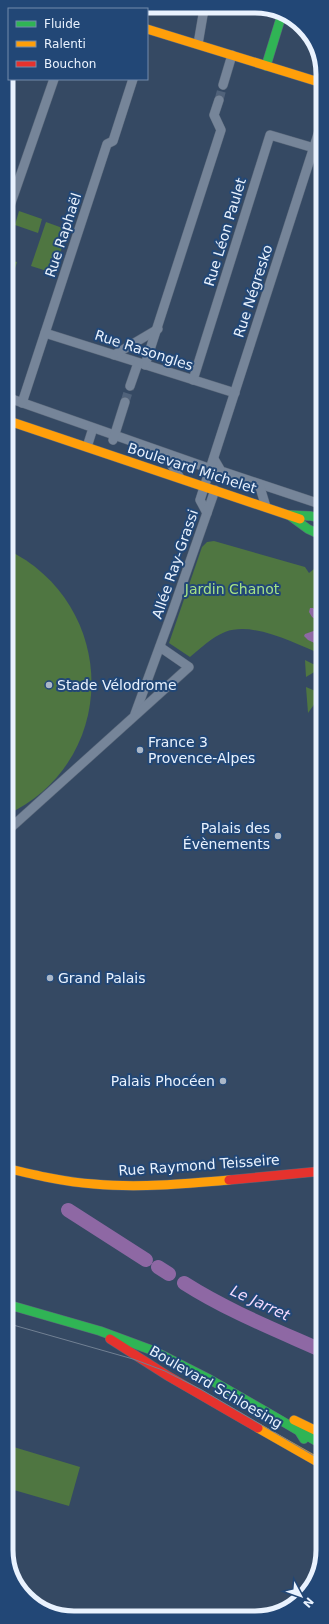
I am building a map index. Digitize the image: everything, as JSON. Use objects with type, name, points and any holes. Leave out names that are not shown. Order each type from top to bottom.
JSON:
[{"type":"main road","points":[[266,66],[281,18]]},
{"type":"main road","points":[[148,31],[198,44],[316,81]]},
{"type":"main road","name":"Boulevard Michelet","points":[[13,422],[316,524]]},
{"type":"main road","points":[[289,515],[301,510],[316,512]]},
{"type":"main road","points":[[289,515],[316,517]]},
{"type":"main road","points":[[289,515],[308,529],[316,533]]},
{"type":"main road","name":"Rue Raymond Teisseire","points":[[13,1170],[55,1180],[107,1185],[186,1183],[316,1172]]},
{"type":"main road","name":"Boulevard Schloesing","points":[[13,1306],[97,1330],[152,1350],[207,1378],[299,1432],[306,1442],[316,1448]]},
{"type":"main road","name":"Boulevard Schloesing","points":[[97,1330],[168,1376],[316,1461]]},
{"type":"main road","name":"Boulevard Schloesing","points":[[207,1378],[223,1381],[276,1412],[316,1431]]},
{"type":"main road","points":[[299,1432],[316,1441]]},
{"type":"street","points":[[198,44],[203,13]]},
{"type":"street","points":[[223,85],[232,55]]},
{"type":"street","points":[[13,197],[54,80]]},
{"type":"street","name":"Rue Raphaël","points":[[22,403],[108,144],[113,141],[132,80]]},
{"type":"street","points":[[130,386],[158,329],[221,130],[214,115],[219,100]]},
{"type":"street","name":"Rue Léon Paulet","points":[[193,380],[270,135],[314,148]]},
{"type":"street","name":"Rue Négresko","points":[[207,513],[200,500],[316,142]]},
{"type":"street","points":[[114,355],[158,329]]},
{"type":"street","name":"Rue Rasongles","points":[[46,333],[235,393]]},
{"type":"street","name":"Boulevard Michelet","points":[[13,400],[93,428],[113,438],[211,469]]},
{"type":"street","points":[[113,438],[125,402]]},
{"type":"street","points":[[87,447],[93,428]]},
{"type":"street","points":[[164,453],[180,478]]},
{"type":"street","name":"Boulevard Michelet","points":[[214,459],[221,471],[316,503]]},
{"type":"street","points":[[259,484],[266,507]]},
{"type":"street","name":"Allée Ray-Grassi","points":[[133,717],[160,647],[215,490]]},
{"type":"street","name":"Allée Ray-Grassi","points":[[13,826],[189,666],[160,647]]},
{"type":"green space","points":[[19,211],[42,219],[38,233],[15,225]]},
{"type":"green space","points":[[46,222],[68,230],[53,273],[31,266]]},
{"type":"green space","points":[[13,261],[17,262],[13,274]]},
{"type":"green space","name":"Jardin Chanot","points":[[214,541],[305,567],[309,573],[314,569],[316,570],[316,652],[275,635],[249,629],[236,629],[220,634],[190,657],[169,643],[202,547],[207,542]]},
{"type":"green space","name":"Stade Vélodrome","points":[[13,554],[43,574],[70,606],[86,643],[92,682],[86,722],[70,759],[44,791],[13,811]]},
{"type":"green space","points":[[305,660],[316,664],[316,671],[306,677]]},
{"type":"green space","points":[[306,687],[316,691],[316,702],[308,713]]},
{"type":"green space","points":[[314,1185],[316,1185],[316,1208]]},
{"type":"green space","points":[[13,1447],[80,1467],[69,1506],[13,1490]]},
{"type":"shaded area","points":[[310,608],[313,608],[316,611],[316,620],[312,617],[309,612]]},
{"type":"shaded area","points":[[316,630],[316,644],[308,640],[304,636],[305,634]]},
{"type":"waterway","name":"Le Jarret","points":[[68,1210],[146,1260]]},
{"type":"waterway","name":"Le Jarret","points":[[158,1267],[169,1274]]},
{"type":"waterway","name":"Le Jarret","points":[[184,1283],[235,1311],[316,1348]]},
{"type":"tunnel","points":[[219,100],[223,85]]},
{"type":"tunnel","points":[[125,402],[130,386]]},
{"type":"tram line","points":[[13,1325],[133,1359],[165,1371],[202,1390],[316,1457]]},
{"type":"traffic: fast","points":[[266,66],[281,18]]},
{"type":"traffic: fast","points":[[289,515],[308,529],[316,533]]},
{"type":"traffic: fast","points":[[289,515],[316,517]]},
{"type":"traffic: fast","points":[[13,1306],[100,1331],[154,1351],[209,1379],[299,1431],[304,1439]]},
{"type":"traffic: fast","points":[[299,1431],[316,1441]]},
{"type":"traffic: slow","points":[[148,29],[316,81]]},
{"type":"traffic: slow","points":[[13,422],[300,519]]},
{"type":"traffic: slow","points":[[13,1170],[61,1180],[127,1186],[229,1180]]},
{"type":"traffic: slow","points":[[294,1420],[316,1431]]},
{"type":"traffic: slow","points":[[258,1428],[316,1461]]},
{"type":"traffic: jam","points":[[229,1180],[316,1172]]},
{"type":"traffic: jam","points":[[110,1339],[168,1376],[258,1428]]},
{"type":"place","name":"Stade Vélodrome","points":[[49,685]]},
{"type":"place","name":"France 3 Provence-Alpes","points":[[140,750]]},
{"type":"place","name":"Palais des Évènements","points":[[278,836]]},
{"type":"place","name":"Grand Palais","points":[[50,978]]},
{"type":"place","name":"Palais Phocéen","points":[[223,1081]]}]
